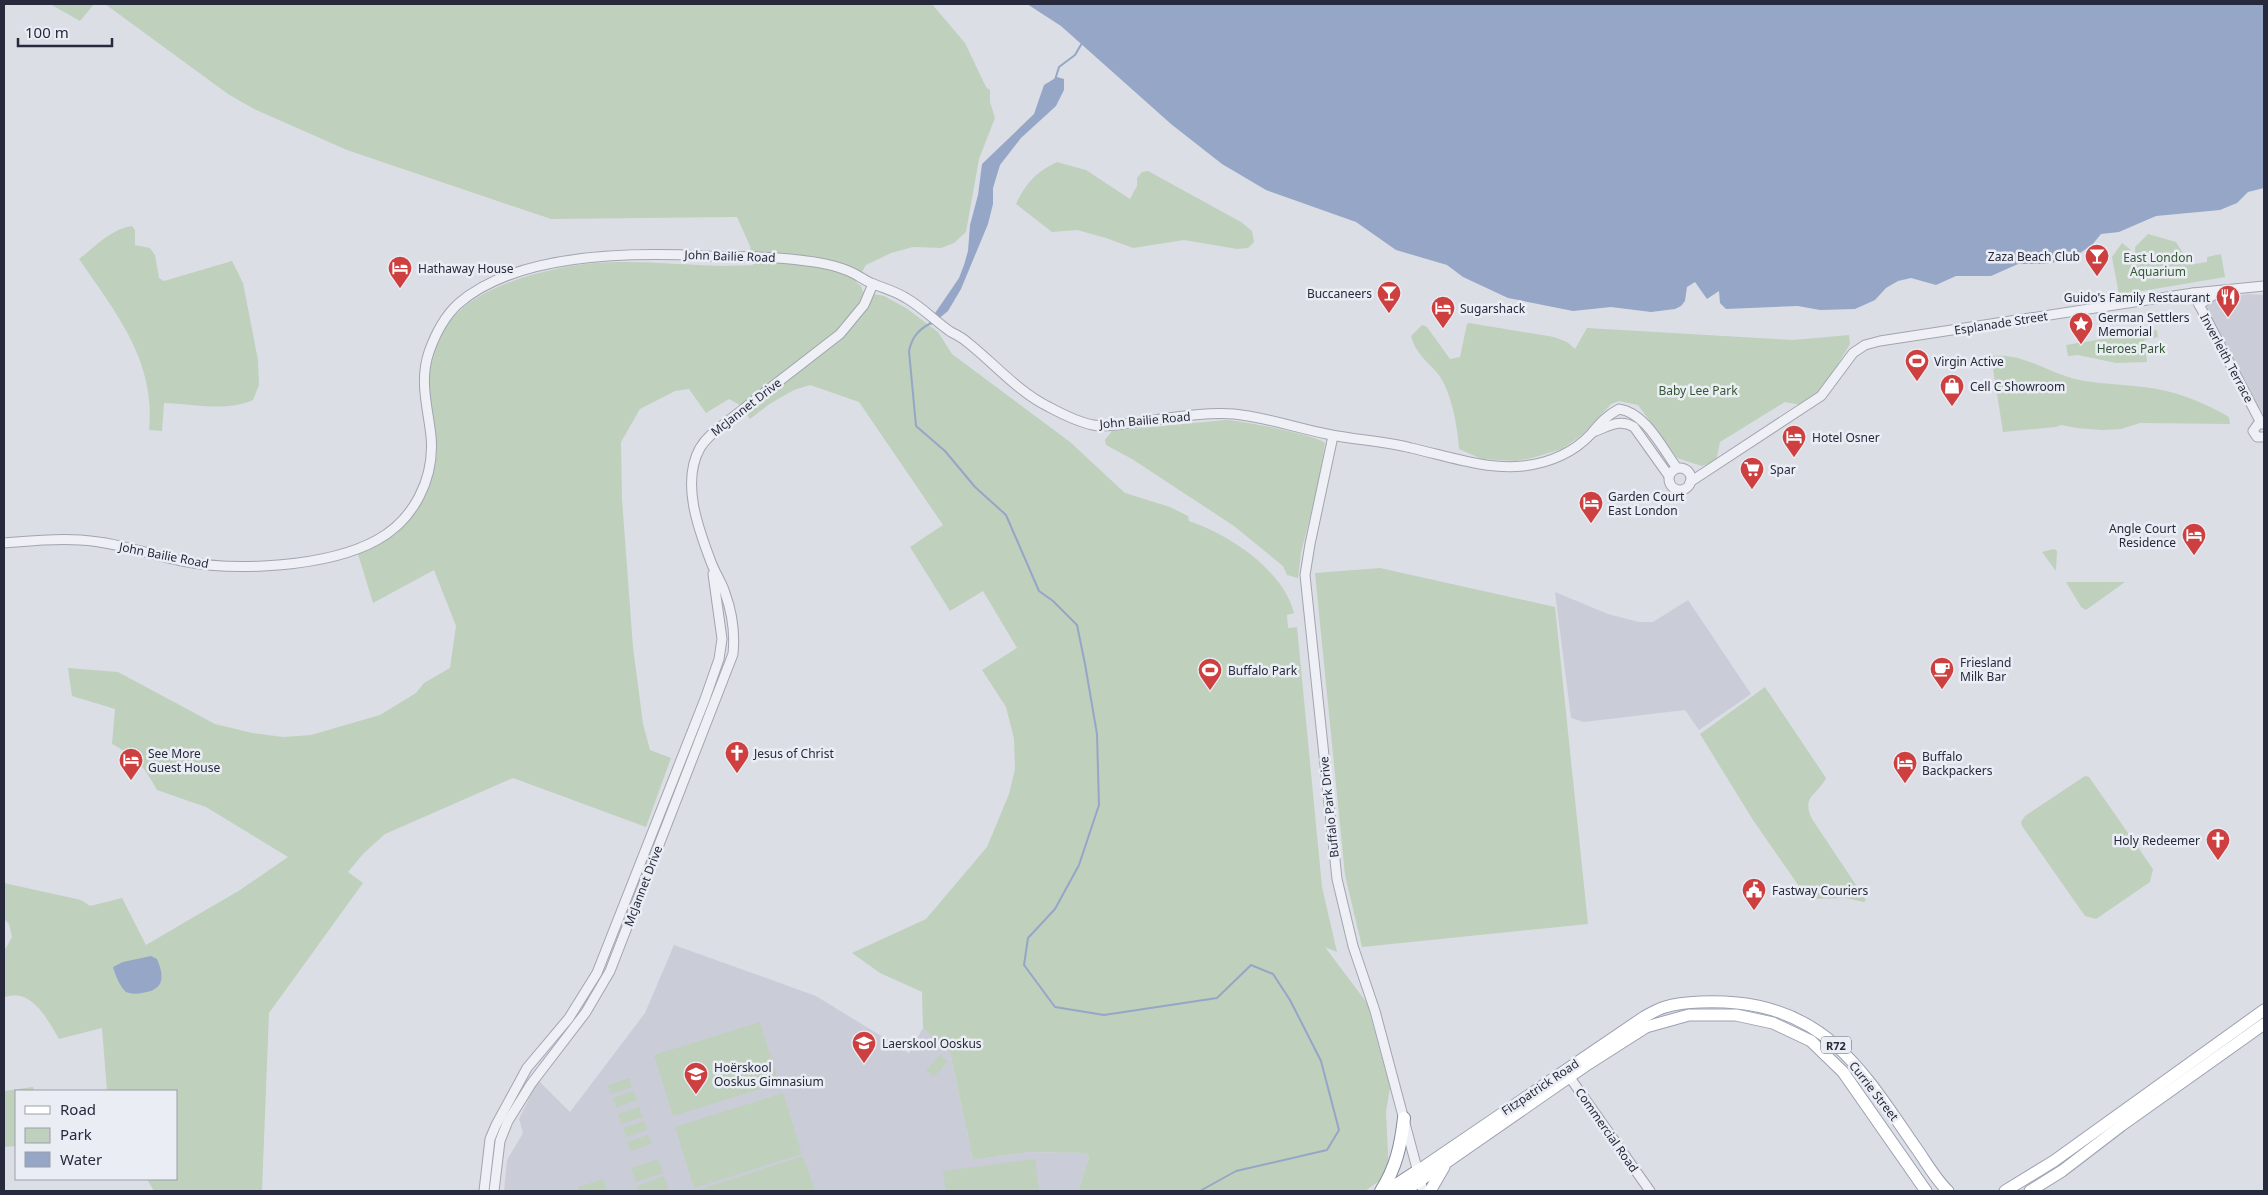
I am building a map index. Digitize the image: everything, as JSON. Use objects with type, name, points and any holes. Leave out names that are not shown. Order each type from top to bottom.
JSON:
[{"type":"highway","points":[[1381,1191],[1393,1171],[1398,1156],[1404,1118]]},
{"type":"highway","name":"R72","points":[[1387,1191],[1421,1180]]},
{"type":"highway","name":"R72","points":[[1403,1191],[1421,1180]]},
{"type":"main road","name":"Currie Street","points":[[1663,1007],[1674,1004],[1727,1002],[1759,1005],[1800,1020],[1838,1046],[1869,1080],[1948,1191]]},
{"type":"main road","name":"Fitzpatrick Road","points":[[1421,1180],[1644,1017],[1663,1007]]},
{"type":"main road","points":[[2005,1191],[2054,1160],[2264,1010]]},
{"type":"main road","name":"Currie Street","points":[[1646,1027],[1689,1015],[1736,1015],[1773,1023],[1811,1041],[1842,1072],[1926,1191]]},
{"type":"main road","points":[[2030,1191],[2062,1171],[2122,1125],[2264,1024]]},
{"type":"main road","name":"Fitzpatrick Road","points":[[1421,1180],[1567,1073],[1646,1027]]},
{"type":"main road","points":[[1430,1191],[1446,1163]]},
{"type":"street","name":"John Bailie Road","points":[[4,544],[38,540],[82,540],[129,547],[184,561],[222,565],[261,566],[329,557],[355,550],[377,540],[410,512],[421,494],[428,474],[432,453],[424,389],[425,372],[428,354],[441,325],[455,307],[469,296],[504,277],[552,264],[628,254],[682,254],[786,259],[812,262],[850,271],[873,284],[904,296],[950,331],[963,338],[1032,397],[1045,405],[1088,424],[1103,426],[1183,416],[1238,414],[1334,436],[1372,440],[1452,458],[1515,466],[1544,462],[1568,452],[1592,432],[1599,422],[1619,409],[1627,410],[1638,416],[1681,468]]},
{"type":"street","name":"McJannet Drive","points":[[484,1191],[490,1140],[530,1084],[586,1012],[610,971],[733,654],[733,631],[725,593],[711,561],[690,491],[691,476],[700,449],[708,437],[840,334],[864,305],[873,284]]},
{"type":"street","name":"Esplanade Street","points":[[1714,468],[1771,427],[1821,396],[1853,353],[1865,345],[1880,341],[2193,293],[2264,286]]},
{"type":"street","points":[[2199,305],[2224,289]]},
{"type":"street","name":"Inverleith Terrace","points":[[2193,293],[2263,424],[2255,426],[2253,431],[2258,437],[2264,438]]},
{"type":"street","name":"John Bailie Road","points":[[1592,432],[1616,423],[1625,422],[1634,427],[1669,476]]},
{"type":"street","name":"Buffalo Park Drive","points":[[1334,436],[1305,575],[1337,879],[1353,946],[1375,1011],[1421,1180]]},
{"type":"street","points":[[1681,468],[1690,473],[1690,482]]},
{"type":"street","points":[[1681,468],[1714,468],[1690,482],[1685,489],[1679,490],[1670,484],[1669,476],[1672,470],[1681,468]]},
{"type":"street","name":"McJannet Drive","points":[[494,1191],[503,1120],[527,1068],[569,1018],[597,973],[705,699],[719,658],[722,640],[711,561]]},
{"type":"street","name":"Commercial Road","points":[[1567,1073],[1650,1191]]},
{"type":"shaded area","points":[[2248,294],[2264,295],[2264,416],[2206,312],[2208,304],[2214,300]]},
{"type":"shaded area","points":[[1555,592],[1608,614],[1639,622],[1653,622],[1688,600],[1751,694],[1699,730],[1685,710],[1584,722],[1571,718]]},
{"type":"shaded area","points":[[674,945],[816,996],[909,1053],[923,1028],[950,1052],[973,1160],[1028,1152],[1086,1153],[1089,1157],[1078,1191],[504,1191],[507,1160],[523,1133],[519,1119],[538,1080],[570,1112],[645,1013]]},
{"type":"green space","points":[[50,4],[94,4],[80,21]]},
{"type":"green space","points":[[105,4],[932,4],[965,43],[986,87],[990,90],[990,102],[995,118],[979,159],[966,232],[954,243],[941,248],[913,247],[891,253],[866,265],[856,282],[861,286],[863,292],[884,296],[906,308],[938,332],[952,354],[1070,442],[1125,493],[1170,507],[1188,516],[1189,521],[1221,535],[1253,556],[1279,582],[1288,597],[1294,613],[1287,615],[1288,628],[1297,627],[1322,887],[1337,952],[1325,947],[1367,1003],[1390,1088],[1386,1112],[1389,1174],[1365,1191],[1078,1191],[1089,1157],[1086,1153],[1028,1152],[973,1160],[950,1052],[923,1028],[922,992],[880,973],[852,953],[926,919],[987,847],[1009,794],[1015,769],[1014,739],[1006,707],[982,670],[1017,648],[983,591],[950,611],[910,547],[943,525],[859,402],[810,385],[794,390],[771,403],[750,419],[740,405],[729,399],[706,413],[689,389],[675,391],[640,409],[621,442],[622,499],[633,647],[643,724],[650,750],[671,758],[646,827],[513,778],[385,834],[363,854],[348,872],[363,883],[269,1013],[262,1191],[154,1191],[148,1180],[178,1180],[178,1090],[107,1090],[102,1028],[59,1039],[48,1020],[33,1003],[20,996],[4,997],[4,949],[12,937],[9,924],[4,919],[4,883],[81,900],[90,906],[122,898],[146,945],[240,890],[288,857],[206,807],[157,790],[139,763],[128,753],[112,744],[115,709],[72,696],[68,668],[118,672],[215,724],[252,733],[283,737],[311,735],[380,715],[416,693],[424,683],[450,668],[456,626],[434,570],[373,603],[358,554],[391,538],[403,527],[422,501],[431,481],[437,452],[428,392],[429,364],[437,340],[450,320],[467,304],[487,292],[510,282],[560,268],[609,262],[753,265],[750,246],[737,217],[551,219],[347,150],[254,109],[228,94]]},
{"type":"green space","points":[[1057,162],[1086,170],[1130,199],[1137,186],[1137,178],[1142,172],[1148,171],[1241,222],[1252,231],[1254,242],[1248,248],[1237,249],[1184,240],[1133,248],[1077,230],[1052,232],[1016,204],[1032,179]]},
{"type":"green space","points":[[132,226],[135,230],[135,245],[150,248],[155,255],[159,278],[164,281],[232,261],[243,283],[258,360],[259,385],[253,400],[232,406],[164,403],[162,431],[149,430],[150,405],[140,360],[107,299],[79,259],[110,234]]},
{"type":"green space","name":"East London Aquarium","points":[[2148,234],[2176,242],[2186,258],[2191,259],[2194,264],[2207,262],[2207,257],[2221,254],[2225,277],[2119,295],[2112,257],[2122,243],[2131,250],[2127,256],[2135,254],[2135,247]]},
{"type":"green space","name":"Baby Lee Park","points":[[1467,324],[1554,337],[1567,342],[1575,349],[1587,328],[1793,340],[1849,335],[1850,344],[1821,392],[1801,405],[1785,402],[1720,442],[1716,461],[1702,466],[1677,458],[1638,405],[1619,401],[1611,404],[1583,434],[1562,449],[1515,461],[1482,459],[1459,449],[1455,420],[1447,390],[1438,374],[1419,352],[1411,336],[1422,325],[1427,327],[1450,359],[1460,357]]},
{"type":"green space","name":"Heroes Park","points":[[2157,330],[2158,337],[2144,340],[2147,362],[2116,363],[2078,355],[2068,356],[2066,345]]},
{"type":"green space","points":[[1991,356],[2012,357],[2023,360],[2075,379],[2134,386],[2177,394],[2199,402],[2229,417],[2230,424],[2140,423],[2121,429],[2102,430],[2061,425],[2003,432]]},
{"type":"green space","points":[[1225,420],[1294,432],[1325,443],[1318,485],[1301,553],[1298,578],[1287,575],[1283,566],[1234,526],[1132,459],[1106,445],[1105,440],[1112,431]]},
{"type":"green space","points":[[2054,549],[2057,551],[2056,571],[2042,552]]},
{"type":"green space","points":[[1380,568],[1555,607],[1588,924],[1362,947],[1345,875],[1315,573]]},
{"type":"green space","points":[[2066,582],[2125,582],[2086,610],[2081,607]]},
{"type":"green space","points":[[1765,687],[1826,778],[1809,801],[1809,811],[1812,819],[1866,900],[1864,902],[1846,898],[1810,899],[1805,895],[1753,820],[1700,734]]},
{"type":"green space","points":[[2085,776],[2089,777],[2153,869],[2150,882],[2096,919],[2085,916],[2021,822],[2025,816]]},
{"type":"green space","points":[[760,1022],[779,1083],[673,1116],[654,1055]]},
{"type":"green space","points":[[940,1055],[948,1062],[934,1077],[926,1070]]},
{"type":"green space","points":[[629,1078],[632,1087],[611,1094],[608,1085]]},
{"type":"green space","points":[[33,1087],[34,1090],[15,1090],[15,1146],[4,1147],[4,1091]]},
{"type":"green space","points":[[634,1091],[637,1100],[616,1108],[613,1098]]},
{"type":"green space","points":[[783,1093],[802,1154],[694,1188],[675,1127]]},
{"type":"green space","points":[[639,1107],[643,1117],[621,1124],[618,1114]]},
{"type":"green space","points":[[644,1121],[647,1130],[626,1137],[623,1128]]},
{"type":"green space","points":[[648,1135],[652,1144],[631,1151],[627,1142]]},
{"type":"green space","points":[[803,1156],[815,1191],[695,1191]]},
{"type":"green space","points":[[658,1159],[663,1173],[636,1182],[631,1168]]},
{"type":"green space","points":[[1035,1159],[1039,1191],[946,1191],[943,1171]]},
{"type":"green space","points":[[664,1176],[669,1190],[639,1191],[637,1186]]},
{"type":"green space","points":[[603,1179],[607,1191],[579,1191],[578,1187]]},
{"type":"water","points":[[1027,4],[2264,4],[2264,188],[2248,192],[2237,203],[2220,210],[2156,216],[2119,232],[2101,234],[2092,245],[2062,261],[2044,264],[2018,264],[1991,276],[1956,276],[1936,285],[1911,278],[1898,281],[1886,288],[1875,300],[1855,309],[1820,310],[1798,306],[1726,309],[1720,303],[1719,291],[1707,299],[1695,282],[1687,287],[1685,301],[1675,309],[1651,312],[1611,307],[1573,311],[1508,298],[1463,277],[1447,265],[1396,250],[1356,222],[1266,190],[1222,164],[1171,124],[1061,26]]},
{"type":"water","points":[[1057,77],[1064,79],[1064,90],[1056,106],[1021,138],[1000,165],[993,188],[993,204],[988,224],[961,289],[948,311],[931,325],[929,322],[959,278],[964,265],[968,251],[970,225],[978,195],[982,164],[1034,114],[1044,85]]},
{"type":"water","points":[[151,956],[157,959],[161,972],[162,977],[159,986],[142,993],[126,992],[116,977],[113,967],[123,962]]},
{"type":"waterway","points":[[1055,80],[1059,67],[1075,55],[1082,43]]},
{"type":"waterway","points":[[931,323],[916,334],[909,351],[916,426],[945,451],[975,487],[1006,515],[1039,591],[1053,601],[1077,625],[1097,734],[1099,805],[1079,865],[1055,909],[1028,938],[1024,965],[1055,1007],[1104,1015],[1217,998],[1251,965],[1273,974],[1290,1000],[1321,1061],[1339,1130],[1327,1150],[1236,1171],[1200,1191]]},
{"type":"place","name":"Zaza Beach Club","points":[[2097,277]]},
{"type":"place","name":"Hathaway House","points":[[400,289]]},
{"type":"place","name":"Buccaneers","points":[[1389,314]]},
{"type":"place","name":"Guido's Family Restaurant","points":[[2228,318]]},
{"type":"place","name":"Sugarshack","points":[[1443,329]]},
{"type":"place","name":"German Settlers Memorial","points":[[2081,345]]},
{"type":"place","name":"Virgin Active","points":[[1917,382]]},
{"type":"place","name":"Cell C Showroom","points":[[1952,407]]},
{"type":"place","name":"Hotel Osner","points":[[1794,458]]},
{"type":"place","name":"Spar","points":[[1752,490]]},
{"type":"place","name":"Garden Court East London","points":[[1591,524]]},
{"type":"place","name":"Angle Court Residence","points":[[2194,556]]},
{"type":"place","name":"Friesland Milk Bar","points":[[1942,690]]},
{"type":"place","name":"Buffalo Park","points":[[1210,691]]},
{"type":"place","name":"Jesus of Christ","points":[[737,774]]},
{"type":"place","name":"See More Guest House","points":[[131,781]]},
{"type":"place","name":"Buffalo Backpackers","points":[[1905,784]]},
{"type":"place","name":"Holy Redeemer","points":[[2218,861]]},
{"type":"place","name":"Fastway Couriers","points":[[1754,911]]},
{"type":"place","name":"Laerskool Ooskus","points":[[864,1064]]},
{"type":"place","name":"Hoërskool Ooskus Gimnasium","points":[[696,1095]]}]
